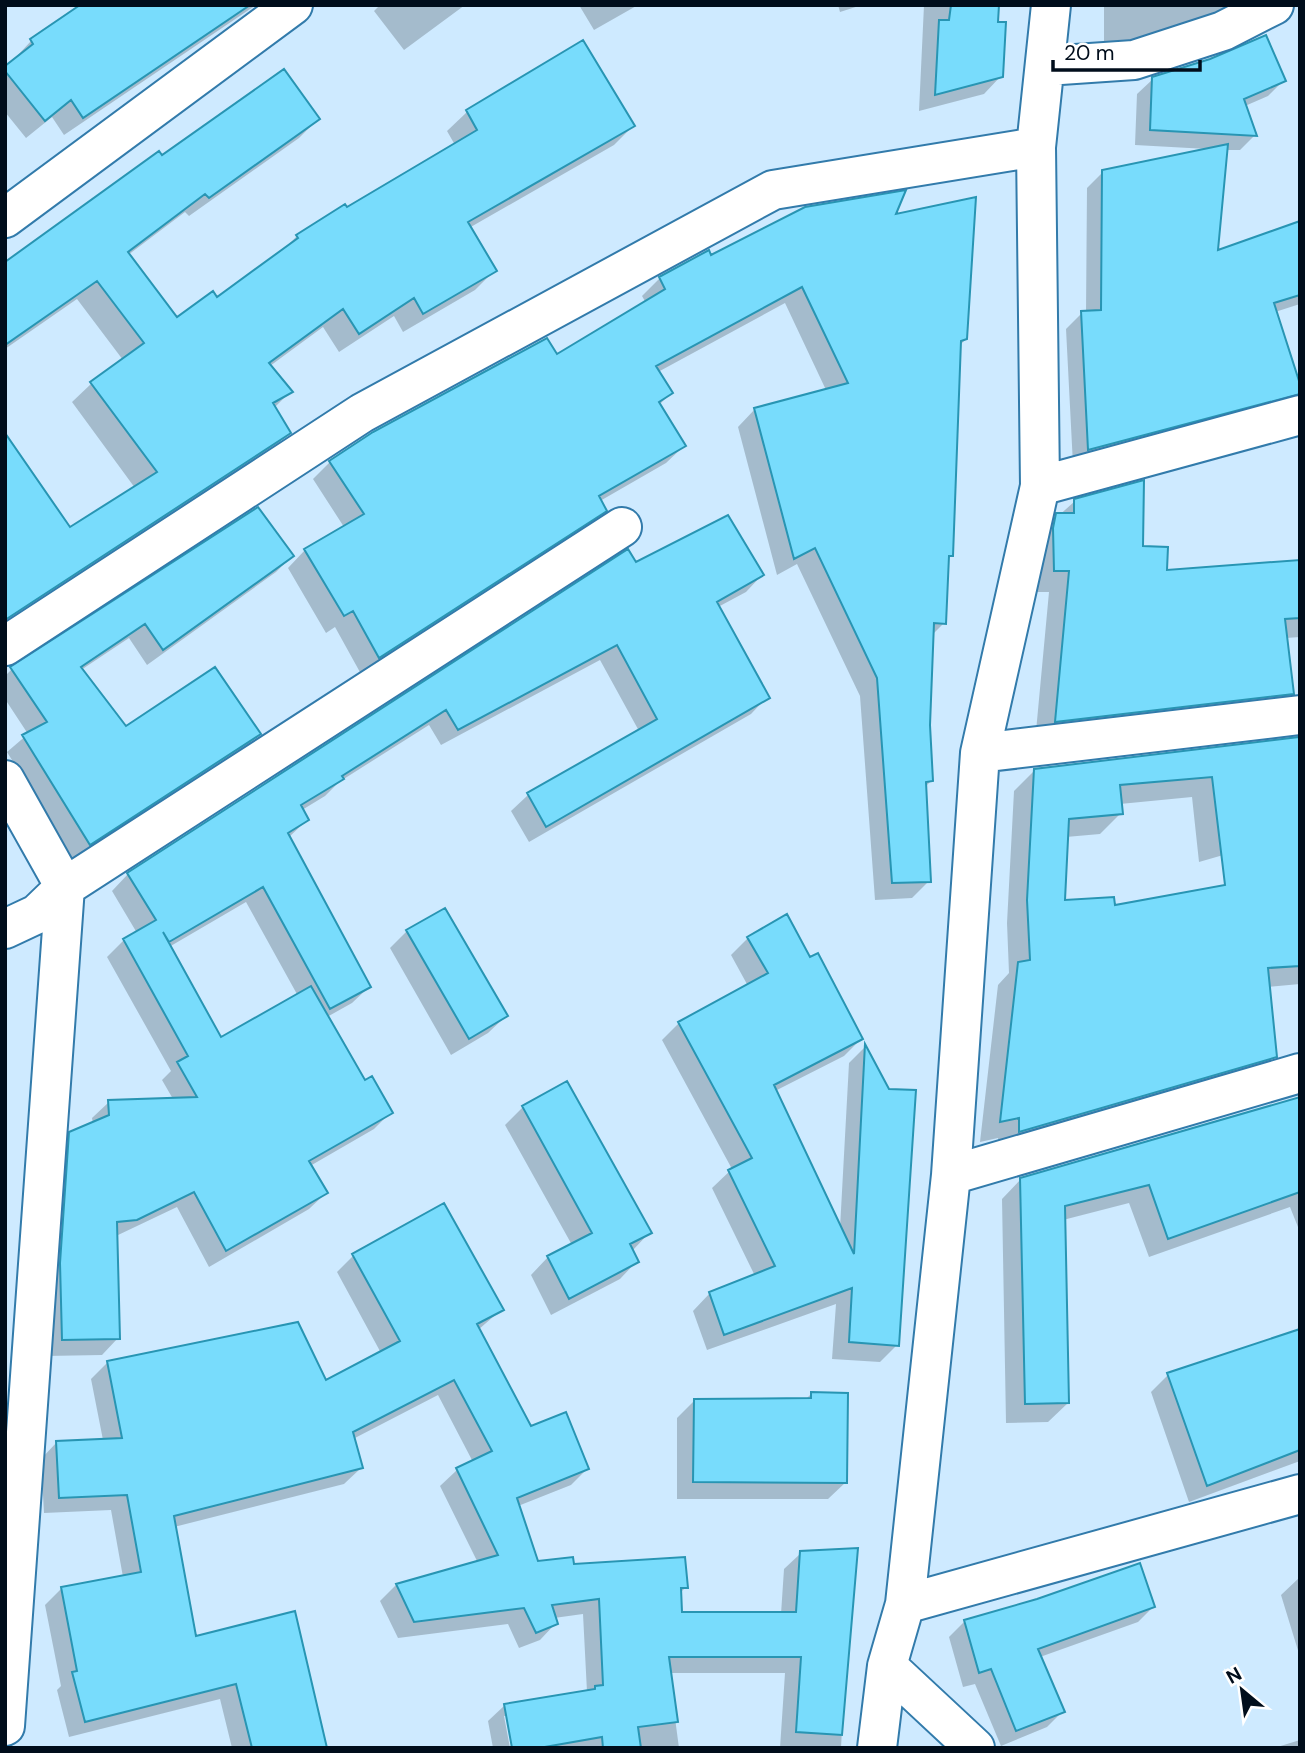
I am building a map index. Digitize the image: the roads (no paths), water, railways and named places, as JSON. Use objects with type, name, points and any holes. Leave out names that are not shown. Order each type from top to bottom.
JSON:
[{"type":"street","points":[[5,218],[293,5]]},
{"type":"street","points":[[877,1748],[887,1666],[905,1604],[951,1175],[980,753],[1040,486],[1036,147],[1051,5]]},
{"type":"street","points":[[1046,66],[1134,60],[1223,31],[1275,5]]},
{"type":"street","points":[[5,646],[362,413],[773,190],[1036,147]]},
{"type":"street","points":[[1040,486],[1300,415]]},
{"type":"street","points":[[21,922],[65,887],[622,527]]},
{"type":"street","points":[[980,753],[1300,715]]},
{"type":"street","points":[[5,780],[65,887],[5,1727]]},
{"type":"street","points":[[951,1175],[1300,1073]]},
{"type":"street","points":[[905,1604],[1300,1494]]},
{"type":"street","points":[[887,1666],[975,1748]]}]
